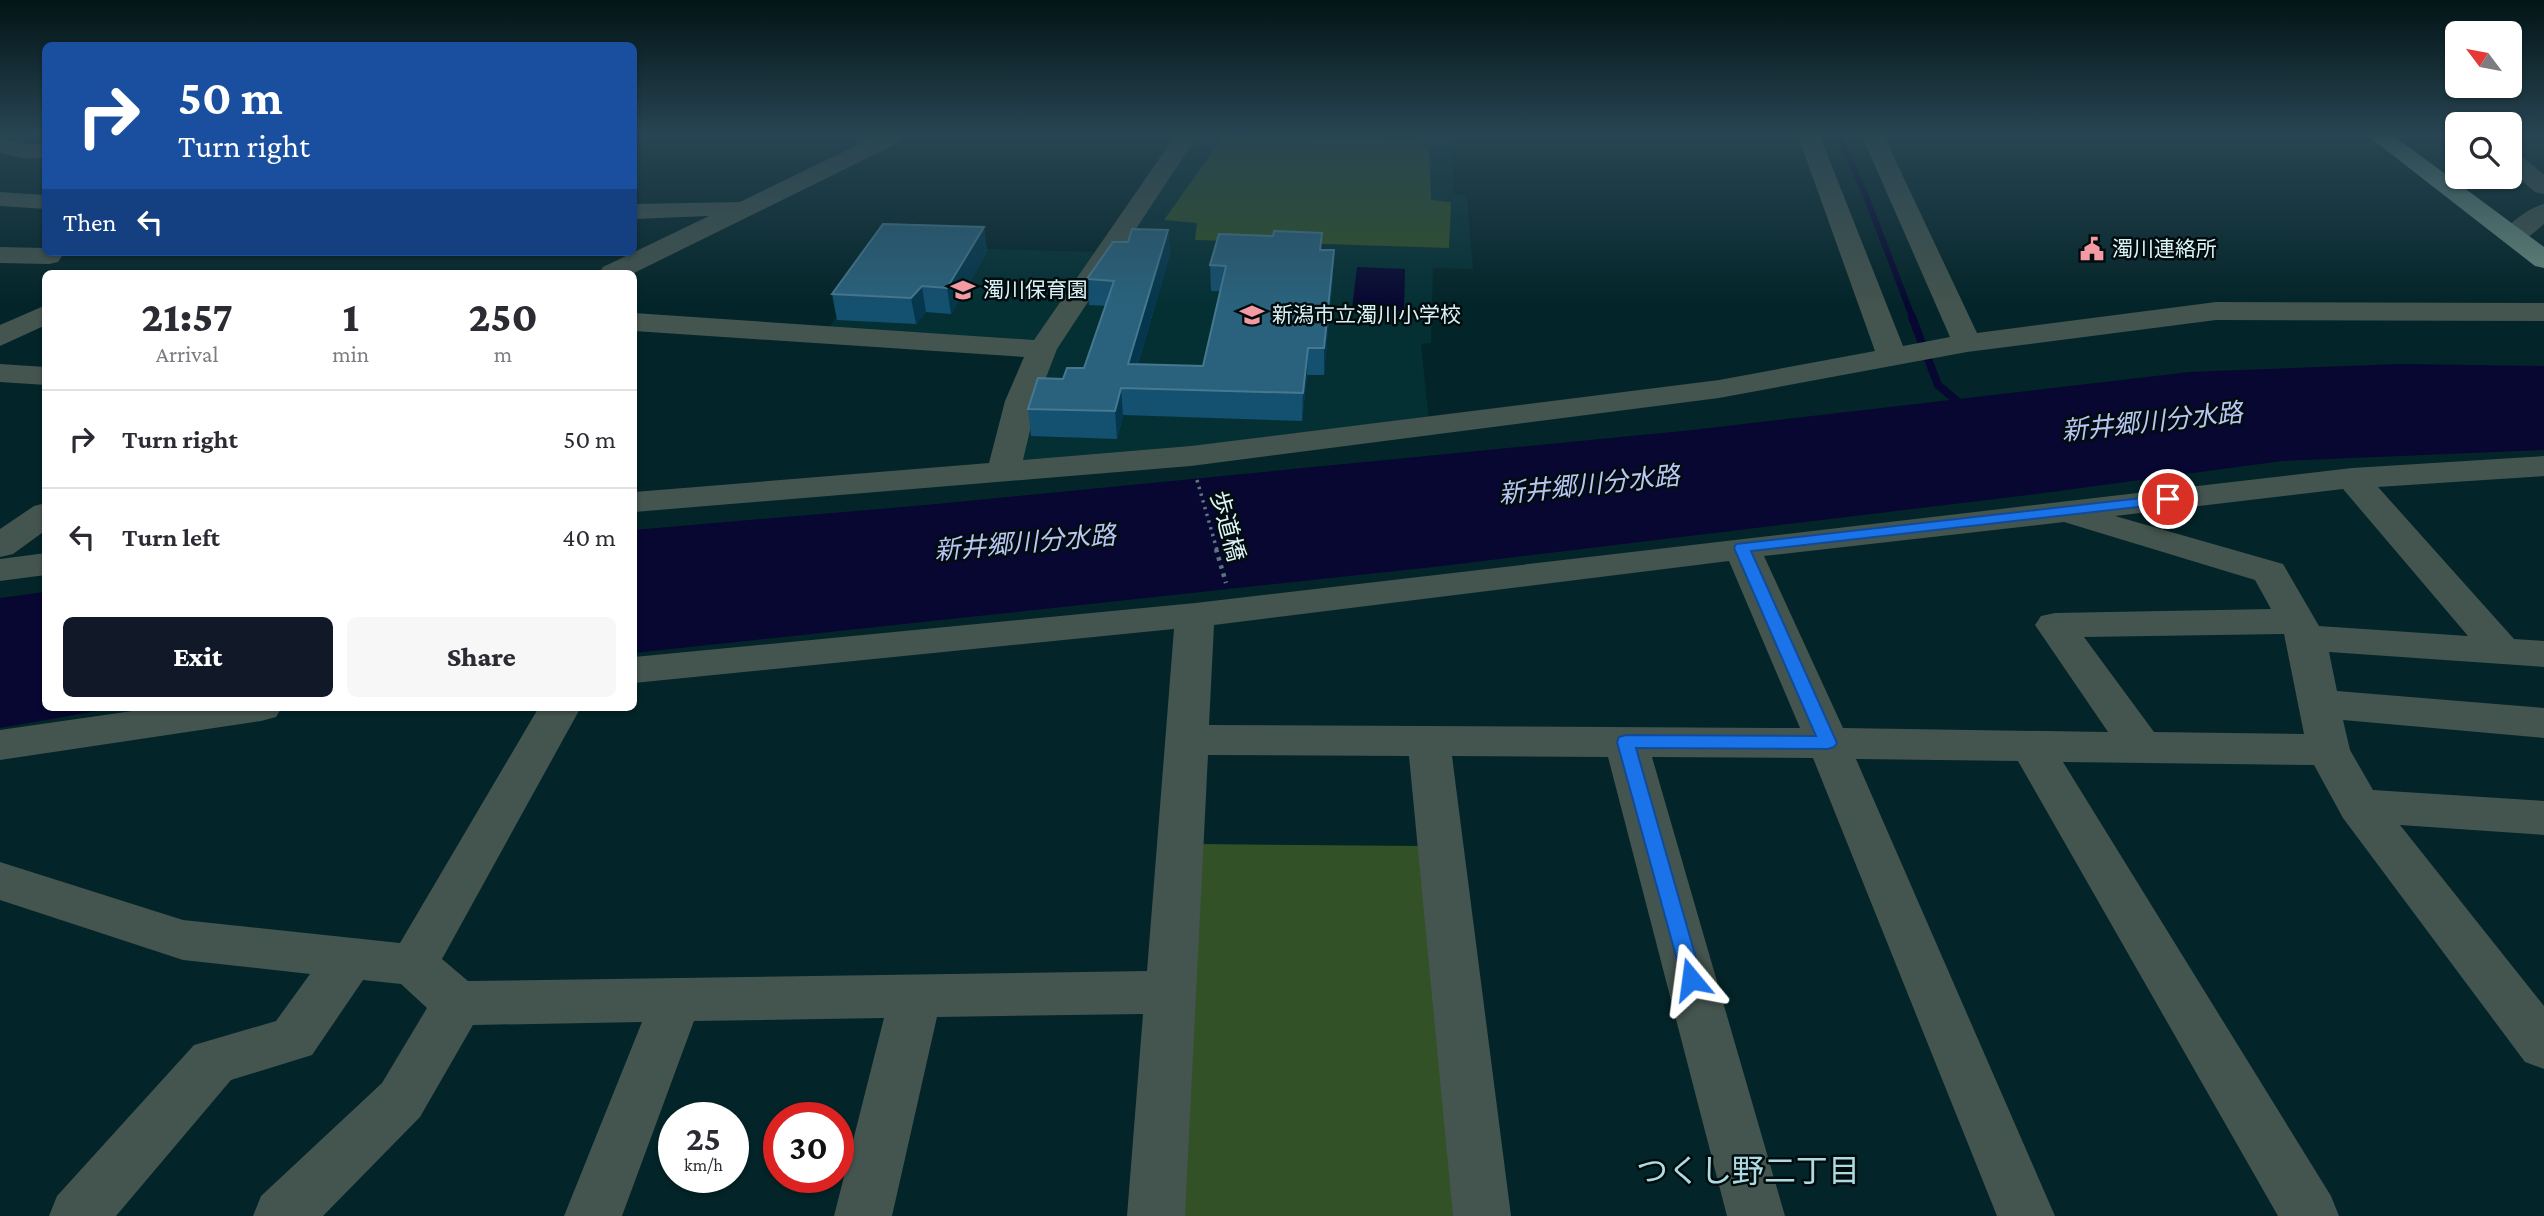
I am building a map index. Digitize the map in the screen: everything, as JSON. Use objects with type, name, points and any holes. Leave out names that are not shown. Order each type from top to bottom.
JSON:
[{"type":"main road","points":[[2455,193],[2544,260]]},
{"type":"street","points":[[619,270],[777,193]]},
{"type":"street","points":[[1003,472],[1021,401],[1042,349],[1147,193]]},
{"type":"street","points":[[1830,193],[1893,358]]},
{"type":"street","points":[[1899,193],[1967,343]]},
{"type":"street","points":[[0,199],[42,202]]},
{"type":"street","points":[[637,211],[748,207]]},
{"type":"street","points":[[2513,236],[2544,212]]},
{"type":"street","points":[[0,255],[55,260]]},
{"type":"street","points":[[637,502],[1191,456],[1719,389],[1967,343],[2216,311],[2544,312]]},
{"type":"street","points":[[0,337],[42,315]]},
{"type":"street","points":[[637,322],[1042,349]]},
{"type":"street","points":[[0,373],[42,376]]},
{"type":"street","points":[[637,670],[1210,599],[1742,548],[2352,478],[2544,466]]},
{"type":"street","points":[[2352,478],[2502,650]]},
{"type":"street","points":[[2063,512],[2270,572],[2301,630],[2328,750],[2359,806],[2544,1046]]},
{"type":"street","points":[[0,600],[16,562],[42,520]]},
{"type":"street","points":[[1742,548],[1828,743],[2026,1216]]},
{"type":"street","points":[[1156,1216],[1188,740],[1210,599]]},
{"type":"street","points":[[2144,749],[2055,625],[2301,630],[2544,653]]},
{"type":"street","points":[[2319,704],[2544,723]]},
{"type":"street","points":[[0,745],[234,711]]},
{"type":"street","points":[[413,965],[558,711]]},
{"type":"street","points":[[1188,740],[1828,743],[2328,750]]},
{"type":"street","points":[[1429,741],[1482,1216]]},
{"type":"street","points":[[1626,742],[1756,1216]]},
{"type":"street","points":[[2032,747],[2310,1216]]},
{"type":"street","points":[[2359,806],[2544,818]]},
{"type":"street","points":[[0,881],[183,940],[413,965],[458,1003],[1171,992]]},
{"type":"street","points":[[78,1216],[213,1062],[293,1039],[350,958]]},
{"type":"street","points":[[863,1216],[915,998]]},
{"type":"street","points":[[593,1216],[676,1001]]},
{"type":"street","points":[[282,1216],[401,1100],[458,1003]]},
{"type":"path","name":"歩道橋","points":[[1197,477],[1210,599]]},
{"type":"shaded area","name":"新潟市立濁川小学校","points":[[1155,193],[1454,193],[1467,196],[1473,269],[1433,268],[1431,343],[1421,344],[1429,421],[1030,468],[1014,461],[1054,343]]},
{"type":"shaded area","name":"濁川保育園","points":[[884,246],[1101,252],[1035,341],[828,329]]},
{"type":"green space","points":[[1183,193],[1431,193],[1431,200],[1451,202],[1449,248],[1195,240],[1197,223],[1164,220]]},
{"type":"green space","points":[[1198,844],[1423,846],[1459,1216],[1178,1216]]},
{"type":"water","points":[[1357,267],[1405,269],[1404,311],[1352,309]]},
{"type":"water","name":"新井郷川分水路","points":[[2400,364],[2544,366],[2544,450],[2282,461],[2028,495],[1433,567],[637,653],[637,530],[926,505],[1693,430],[2190,372]]},
{"type":"water","points":[[42,592],[42,711],[97,711],[0,728],[0,598]]},
{"type":"building","points":[[883,224],[984,227],[947,288],[922,286],[911,298],[832,294]]},
{"type":"building","points":[[1132,229],[1168,230],[1128,364],[1203,366],[1226,266],[1210,265],[1219,234],[1273,236],[1274,231],[1322,233],[1320,250],[1334,250],[1324,348],[1308,348],[1303,393],[1121,388],[1115,411],[1028,409],[1038,378],[1063,379],[1067,368],[1084,368],[1114,281],[1087,279],[1113,242],[1128,242]]},
{"type":"waterway","points":[[1865,193],[1913,319]]},
{"type":"waterway","points":[[1912,317],[1938,385],[1964,407]]},
{"type":"place","name":"濁川連絡所","points":[[2092,249]]},
{"type":"place","name":"濁川保育園","points":[[963,290]]},
{"type":"place","name":"新潟市立濁川小学校","points":[[1252,315]]},
{"type":"district","name":"つくし野二丁目","points":[[1748,1171]]},
{"type":"route","points":[[1691,979],[1626,742],[1828,743],[1742,548],[2168,499]]}]
